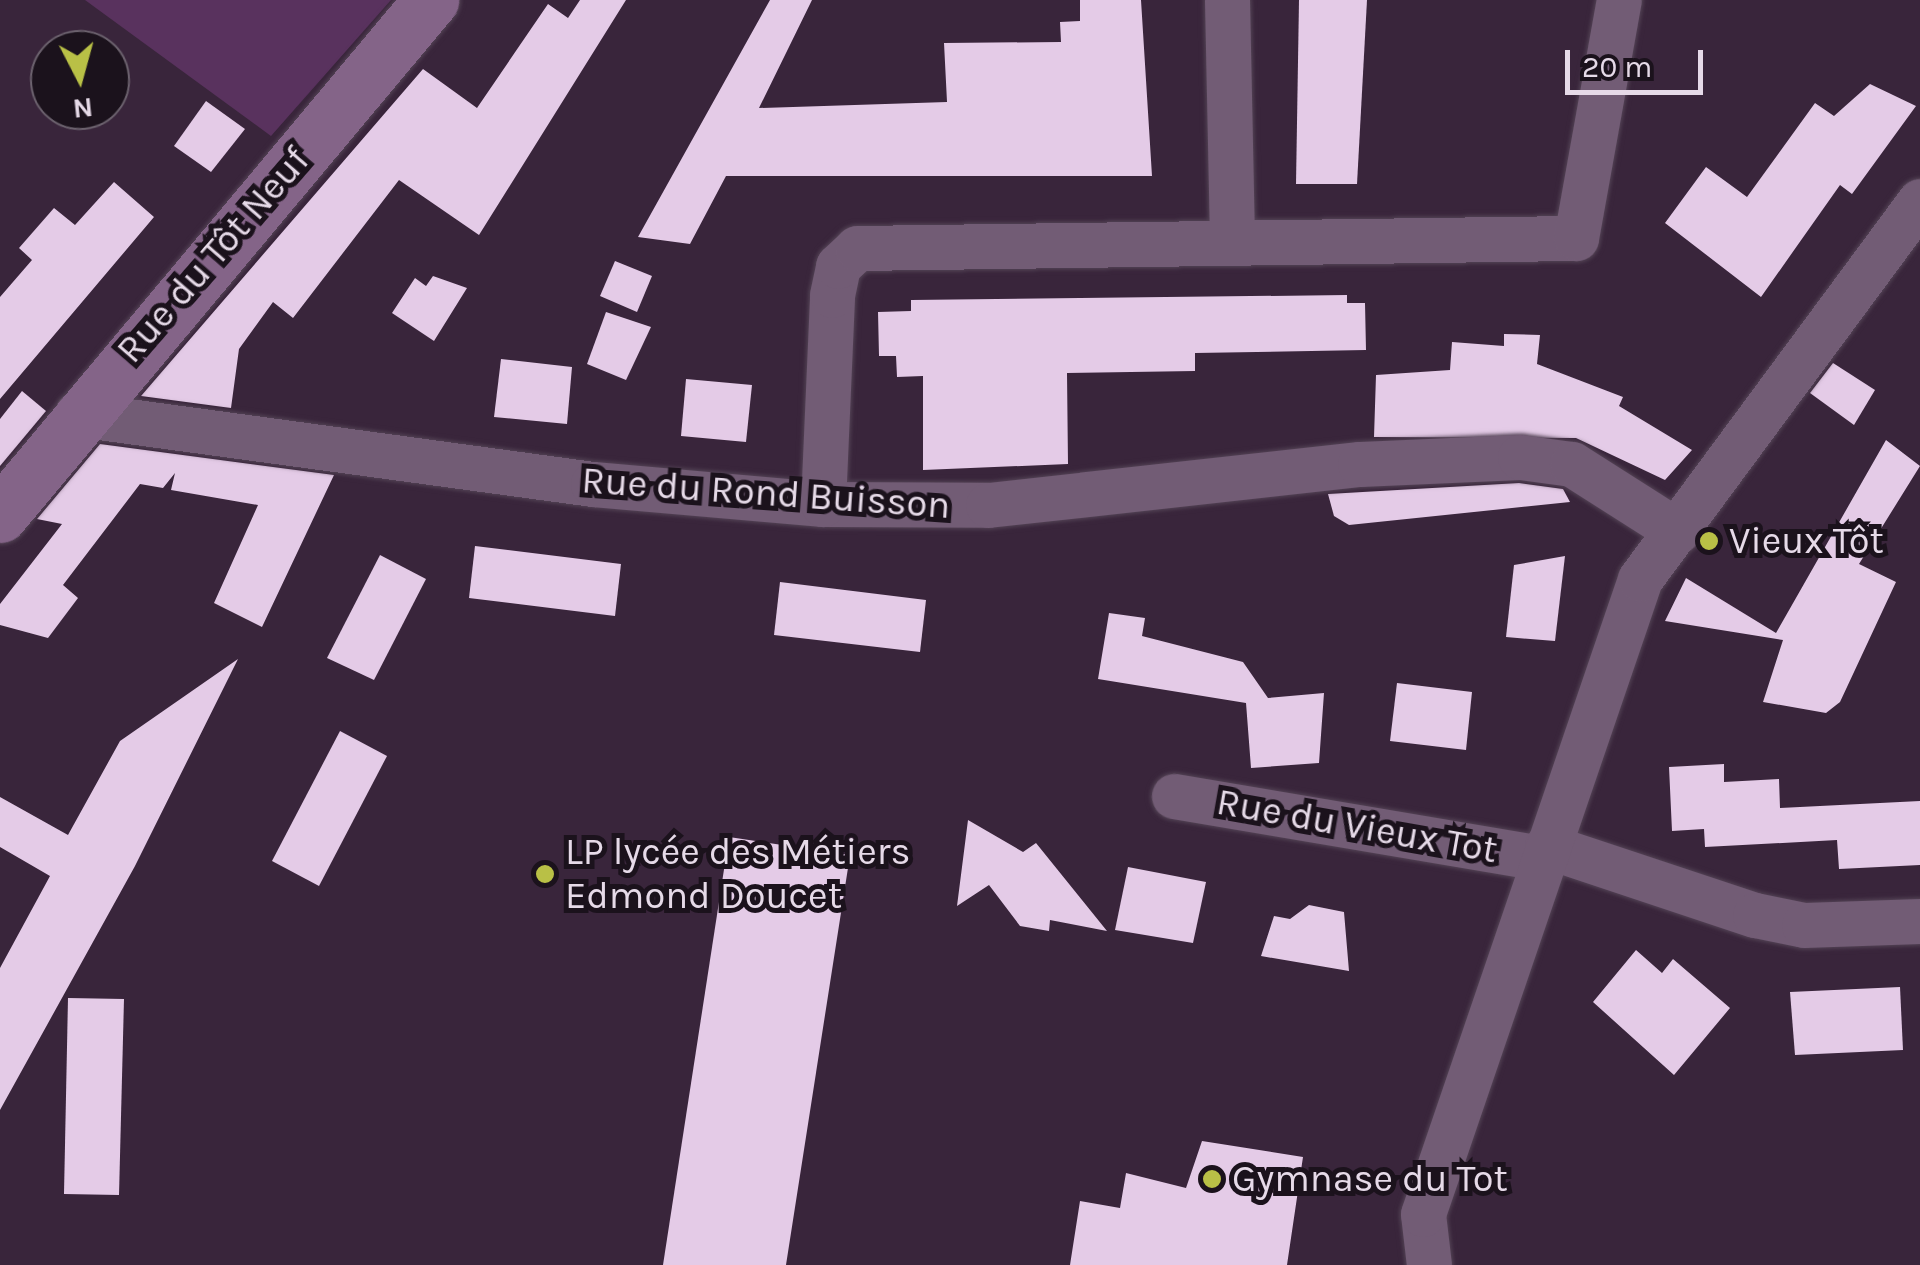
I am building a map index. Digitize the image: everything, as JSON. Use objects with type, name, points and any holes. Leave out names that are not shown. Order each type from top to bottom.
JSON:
[{"type":"street","name":"Rue du Tôt Neuf","points":[[0,515],[77,414],[431,0]]},
{"type":"street","points":[[1227,0],[1232,236]]},
{"type":"street","points":[[823,504],[832,296],[838,266],[857,248],[1232,236],[1576,238],[1619,0]]},
{"type":"street","name":"Rue du Vieux Tot","points":[[1430,1265],[1423,1214],[1640,579],[1920,201]]},
{"type":"street","name":"Rue du Rond Buisson","points":[[77,414],[593,484],[823,504],[988,505],[1360,464],[1520,457],[1572,464],[1676,532]]},
{"type":"street","name":"Rue du Vieux Tot","points":[[1174,796],[1544,852]]},
{"type":"street","points":[[1544,852],[1772,918],[1920,921]]},
{"type":"shaded area","points":[[85,0],[391,0],[271,136]]},
{"type":"building","points":[[580,0],[626,0],[479,235],[399,180],[293,318],[273,302],[239,349],[231,408],[141,396],[423,69],[477,108],[548,4],[568,18]]},
{"type":"building","points":[[770,0],[812,0],[759,108],[947,102],[944,43],[1061,42],[1060,22],[1080,21],[1080,0],[1141,0],[1152,176],[726,176],[690,244],[638,237]]},
{"type":"building","points":[[1299,0],[1367,0],[1357,184],[1296,184]]},
{"type":"building","points":[[1870,84],[1916,106],[1852,194],[1840,185],[1761,297],[1665,223],[1706,167],[1747,197],[1815,103],[1834,116]]},
{"type":"building","points":[[206,101],[245,129],[211,172],[174,146]]},
{"type":"building","points":[[114,182],[154,217],[0,399],[0,297],[32,260],[19,248],[54,208],[75,225]]},
{"type":"building","points":[[615,261],[652,276],[637,312],[600,296]]},
{"type":"building","points":[[433,276],[467,288],[434,341],[392,313],[415,278],[426,286]]},
{"type":"building","points":[[1347,295],[1347,303],[1365,303],[1366,350],[1195,353],[1195,371],[1067,373],[1068,464],[923,470],[923,376],[897,377],[896,356],[879,356],[878,312],[911,311],[911,300]]},
{"type":"building","points":[[606,312],[651,327],[626,380],[587,364]]},
{"type":"building","points":[[1504,334],[1540,335],[1537,364],[1623,397],[1619,406],[1692,450],[1665,480],[1576,438],[1374,437],[1376,375],[1450,370],[1452,342],[1504,346]]},
{"type":"building","points":[[501,359],[572,367],[567,424],[494,417]]},
{"type":"building","points":[[1833,363],[1875,390],[1854,425],[1810,393]]},
{"type":"building","points":[[686,379],[752,385],[746,442],[681,436]]},
{"type":"building","points":[[22,391],[46,411],[0,466],[0,419]]},
{"type":"building","points":[[1886,440],[1920,466],[1859,564],[1896,582],[1840,702],[1826,713],[1763,702],[1783,640],[1665,621],[1686,578],[1776,633]]},
{"type":"building","points":[[100,444],[334,475],[262,627],[214,603],[258,505],[171,490],[175,473],[163,488],[140,484],[63,585],[78,598],[48,638],[0,625],[0,604],[62,524],[37,519]]},
{"type":"building","points":[[1519,483],[1563,489],[1570,502],[1349,525],[1334,516],[1328,494]]},
{"type":"building","points":[[475,546],[621,564],[615,616],[469,598]]},
{"type":"building","points":[[380,555],[426,579],[374,680],[327,658]]},
{"type":"building","points":[[1565,556],[1555,641],[1506,637],[1514,565]]},
{"type":"building","points":[[780,582],[926,600],[920,652],[774,635]]},
{"type":"building","points":[[1109,613],[1145,618],[1142,636],[1243,662],[1268,698],[1324,693],[1319,763],[1251,768],[1246,703],[1098,679]]},
{"type":"building","points":[[238,659],[135,866],[0,1110],[0,968],[50,876],[0,847],[0,797],[68,835],[120,741]]},
{"type":"building","points":[[1397,683],[1472,692],[1466,750],[1390,741]]},
{"type":"building","points":[[340,731],[387,756],[319,886],[272,861]]},
{"type":"building","points":[[1724,764],[1724,782],[1779,779],[1780,808],[1920,801],[1920,865],[1839,869],[1837,840],[1705,847],[1704,829],[1672,831],[1669,767]]},
{"type":"building","points":[[968,820],[1023,852],[1036,843],[1107,931],[1050,920],[1049,931],[1020,926],[989,885],[957,906]]},
{"type":"building","points":[[729,837],[850,855],[786,1265],[663,1265]]},
{"type":"building","points":[[1128,867],[1206,882],[1193,943],[1115,930]]},
{"type":"building","points":[[1309,905],[1344,912],[1349,971],[1261,956],[1274,916],[1290,919]]},
{"type":"building","points":[[1636,950],[1662,973],[1673,959],[1730,1008],[1674,1075],[1593,1002]]},
{"type":"building","points":[[1900,987],[1903,1050],[1795,1055],[1790,992]]},
{"type":"building","points":[[68,998],[124,999],[119,1195],[64,1194]]},
{"type":"building","name":"Gymnase du Tot","points":[[1202,1141],[1303,1157],[1287,1265],[1070,1265],[1080,1201],[1120,1208],[1126,1173],[1186,1188]]},
{"type":"place","name":"Vieux Tôt","points":[[1709,541]]},
{"type":"place","name":"LP lycée des Métiers Edmond Doucet","points":[[545,874]]},
{"type":"place","name":"Gymnase du Tot","points":[[1212,1179]]}]
